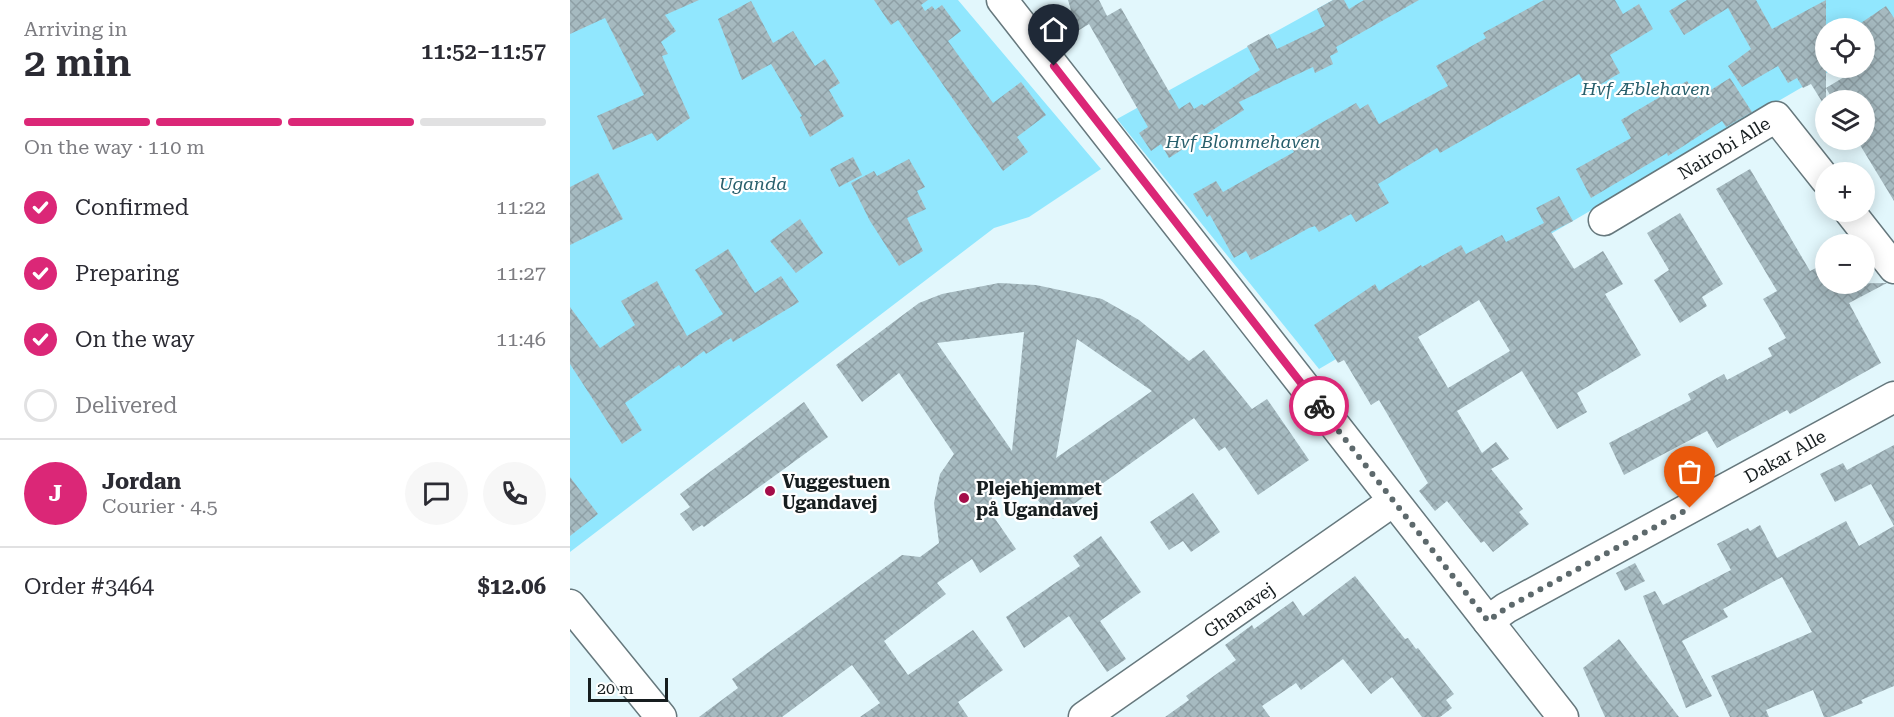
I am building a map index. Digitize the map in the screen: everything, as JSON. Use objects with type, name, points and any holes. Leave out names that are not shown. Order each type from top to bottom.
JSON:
[{"type":"street","points":[[1002,0],[1392,502],[1563,717]]},
{"type":"street","name":"Nairobi Alle","points":[[1604,220],[1776,117],[1815,166]]},
{"type":"street","points":[[1858,222],[1894,268]]},
{"type":"street","name":"Dakar Alle","points":[[1488,621],[1527,596],[1894,397]]},
{"type":"street","name":"Ghanavej","points":[[1084,717],[1392,502]]},
{"type":"street","points":[[570,605],[660,717]]},
{"type":"green space","name":"Uganda","points":[[570,0],[958,0],[1101,169],[1029,217],[994,228],[570,552]]},
{"type":"green space","name":"Hvf Æblehaven","points":[[1333,0],[1894,0],[1894,33],[1875,44],[1875,18],[1815,18],[1815,78],[1818,78],[1319,369],[1117,119]]},
{"type":"building","points":[[570,0],[699,0],[665,15],[676,31],[661,42],[668,54],[662,56],[690,118],[657,141],[652,133],[613,150],[597,116],[644,95],[605,18],[570,34]]},
{"type":"building","points":[[874,0],[928,0],[921,5],[925,11],[932,6],[935,10],[942,5],[961,31],[948,41],[993,103],[1021,82],[1046,115],[1017,137],[1028,152],[1003,171],[898,20],[891,25]]},
{"type":"building","points":[[1068,0],[1099,0],[1107,16],[1121,8],[1179,109],[1190,102],[1194,109],[1202,104],[1204,106],[1260,70],[1247,46],[1269,34],[1277,49],[1325,26],[1317,9],[1333,0],[1344,0],[1349,9],[1364,0],[1419,0],[1336,47],[1338,52],[1330,56],[1333,64],[1315,73],[1313,67],[1239,102],[1244,110],[1169,158],[1161,144],[1151,151],[1139,133],[1148,127],[1089,24],[1068,37],[1060,17],[1071,10]]},
{"type":"building","points":[[1544,0],[1615,0],[1623,14],[1639,4],[1653,29],[1610,55],[1620,73],[1589,91],[1579,74],[1440,153],[1437,148],[1378,184],[1389,203],[1356,222],[1351,214],[1319,232],[1315,226],[1309,228],[1251,260],[1246,251],[1234,258],[1210,215],[1207,217],[1193,194],[1216,181],[1223,192],[1294,152],[1288,142],[1356,103],[1360,109],[1368,104],[1379,124],[1448,86],[1436,66],[1486,38],[1483,33]]},
{"type":"building","points":[[1687,0],[1756,0],[1772,29],[1826,0],[1826,18],[1815,18],[1815,78],[1826,78],[1826,90],[1815,90],[1811,84],[1803,88],[1797,78],[1788,83],[1778,66],[1742,87],[1728,66],[1751,49],[1728,8],[1684,35],[1669,11]]},
{"type":"building","points":[[751,1],[773,43],[793,31],[815,66],[825,59],[840,83],[829,90],[844,116],[810,137],[800,117],[802,116],[771,64],[742,80],[718,19]]},
{"type":"building","points":[[1886,6],[1894,18],[1894,201],[1875,170],[1875,162],[1870,162],[1863,150],[1875,150],[1875,90],[1827,90],[1826,88],[1842,78],[1875,78],[1875,18],[1868,18]]},
{"type":"building","points":[[1730,78],[1752,112],[1726,127],[1722,121],[1668,156],[1667,153],[1591,198],[1576,169],[1631,138],[1621,120],[1687,81],[1698,98]]},
{"type":"building","points":[[853,157],[862,175],[839,187],[830,169]]},
{"type":"building","points":[[909,159],[925,187],[917,191],[926,209],[907,218],[923,251],[899,266],[870,221],[851,183],[874,171],[877,176]]},
{"type":"building","points":[[1750,169],[1810,271],[1815,268],[1815,294],[1866,294],[1849,303],[1881,363],[1790,414],[1787,410],[1717,448],[1707,431],[1624,475],[1609,443],[1691,400],[1688,394],[1724,374],[1727,380],[1772,356],[1768,348],[1786,338],[1763,299],[1777,291],[1716,189]]},
{"type":"building","points":[[598,173],[623,219],[570,245],[570,187]]},
{"type":"building","points":[[1559,196],[1573,221],[1551,232],[1574,269],[1603,251],[1623,284],[1605,294],[1641,355],[1577,393],[1587,412],[1557,429],[1522,371],[1457,411],[1482,453],[1496,442],[1509,459],[1491,469],[1523,509],[1519,512],[1529,524],[1493,552],[1484,541],[1481,543],[1447,501],[1435,511],[1419,491],[1428,483],[1379,400],[1371,405],[1344,360],[1338,363],[1314,325],[1375,284],[1379,291],[1421,265],[1422,267],[1461,245],[1466,254],[1502,235],[1506,242],[1544,223],[1536,208]],"holes":[[[1479,300],[1510,351],[1448,388],[1418,337]]]},
{"type":"building","points":[[1680,213],[1723,284],[1702,297],[1707,306],[1680,323],[1654,280],[1669,270],[1647,233]]},
{"type":"building","points":[[800,219],[823,253],[796,273],[770,241]]},
{"type":"building","points":[[728,249],[755,293],[781,276],[799,302],[733,342],[731,338],[706,354],[704,351],[681,368],[679,365],[625,403],[642,430],[622,444],[570,364],[570,307],[600,348],[635,325],[621,301],[657,281],[687,336],[723,314],[695,270]]},
{"type":"building","name":"Plejehjemmet på Ugandavej","points":[[999,283],[1036,285],[1102,299],[1139,320],[1189,361],[1204,350],[1252,409],[1267,399],[1309,460],[1258,495],[1225,447],[1219,451],[1194,418],[1053,519],[1030,490],[1020,484],[1006,486],[992,495],[991,513],[1016,549],[980,573],[972,559],[937,583],[946,594],[884,641],[908,675],[973,630],[1003,670],[958,702],[968,717],[860,717],[880,703],[852,665],[782,717],[699,717],[738,688],[732,679],[902,555],[920,557],[939,543],[934,503],[940,474],[954,454],[899,373],[862,402],[836,365],[919,303],[942,294]],"holes":[[[1024,332],[1012,451],[937,343]],[[1077,339],[1152,391],[1056,458]]]},
{"type":"building","points":[[1875,283],[1887,283],[1875,289]]},
{"type":"building","points":[[804,402],[828,437],[704,527],[702,525],[693,531],[680,514],[690,507],[680,494]]},
{"type":"building","points":[[1894,445],[1894,526],[1871,484],[1835,502],[1820,474],[1843,463],[1847,470]]},
{"type":"building","points":[[570,477],[598,514],[570,536]]},
{"type":"building","points":[[1193,493],[1220,532],[1191,552],[1183,541],[1169,550],[1150,522]]},
{"type":"building","points":[[1846,521],[1859,546],[1894,526],[1894,686],[1830,717],[1824,717],[1813,690],[1766,710],[1769,717],[1730,717],[1711,676],[1812,632],[1782,577],[1723,609],[1728,617],[1682,641],[1712,696],[1686,708],[1643,596],[1655,591],[1663,605],[1731,570],[1717,544],[1748,528],[1750,531],[1760,525],[1777,558]]},
{"type":"building","points":[[1101,536],[1141,592],[1100,621],[1126,659],[1107,672],[1069,616],[1024,648],[1006,617],[1080,566],[1073,556]]},
{"type":"building","points":[[1635,563],[1645,581],[1625,591],[1616,573]]},
{"type":"building","points":[[1355,576],[1405,639],[1408,638],[1416,649],[1418,648],[1454,694],[1446,700],[1452,708],[1440,717],[1422,717],[1392,677],[1371,694],[1343,659],[1301,690],[1296,683],[1262,706],[1270,717],[1165,717],[1189,700],[1186,696],[1236,660],[1225,645],[1252,625],[1254,629],[1293,601],[1303,616]]},
{"type":"building","points":[[1619,639],[1679,717],[1605,717],[1583,668]]},
{"type":"way so far","points":[[1319,406],[1392,502],[1488,621],[1506,608],[1690,508]]},
{"type":"place","name":"Vuggestuen Ugandavej","points":[[770,491]]},
{"type":"place","name":"Plejehjemmet på Ugandavej","points":[[964,498]]},
{"type":"route","points":[[1054,66],[1319,406]]},
{"type":"park label","name":"Hvf Blommehaven","points":[[1243,141]]}]
